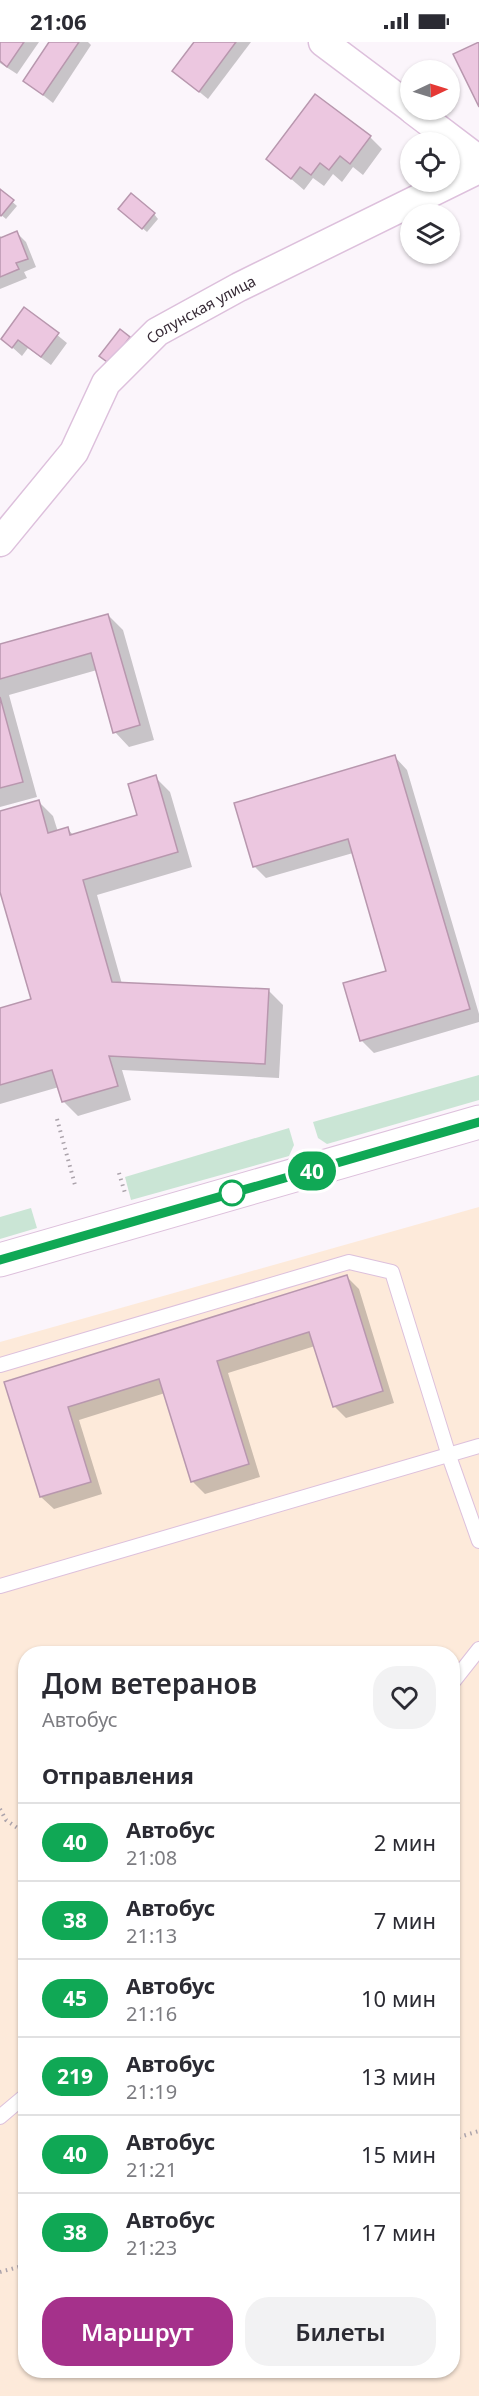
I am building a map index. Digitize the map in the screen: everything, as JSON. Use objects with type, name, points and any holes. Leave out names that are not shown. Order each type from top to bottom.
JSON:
[{"type":"street","points":[[323,42],[400,100]]},
{"type":"street","points":[[426,120],[479,160]]},
{"type":"street","name":"Солунская улица","points":[[0,542],[74,452],[106,383],[157,332],[240,286],[479,169]]},
{"type":"street","points":[[0,1260],[479,1122]]},
{"type":"lane","points":[[0,1365],[349,1262],[392,1272],[449,1456],[479,1540]]},
{"type":"lane","points":[[0,1586],[479,1446]]},
{"type":"lane","points":[[460,1673],[479,1649]]},
{"type":"lane","points":[[0,2117],[18,2102]]},
{"type":"path","points":[[57,1119],[75,1185]]},
{"type":"path","points":[[119,1173],[127,1201]]},
{"type":"path","points":[[0,1809],[6,1820],[18,1828]]},
{"type":"path","points":[[460,2137],[479,2131]]},
{"type":"path","points":[[0,2272],[18,2267]]},
{"type":"shaded area","points":[[479,1207],[479,2396],[0,2396],[0,1342]]},
{"type":"green space","points":[[479,1075],[479,1100],[327,1144],[318,1138],[313,1122]]},
{"type":"green space","points":[[289,1128],[294,1145],[289,1156],[131,1200],[125,1177]]},
{"type":"green space","points":[[31,1208],[37,1228],[0,1239],[0,1217]]},
{"type":"building","points":[[0,42],[24,42],[7,67],[0,61]]},
{"type":"building","points":[[49,42],[79,42],[43,95],[23,81]]},
{"type":"building","points":[[194,42],[236,42],[199,92],[172,71]]},
{"type":"building","points":[[479,42],[479,107],[460,68],[460,60],[456,60],[453,54]]},
{"type":"building","points":[[315,94],[371,136],[350,164],[340,156],[329,170],[320,163],[311,175],[300,167],[291,179],[266,159]]},
{"type":"building","points":[[0,189],[14,200],[1,216],[0,215]]},
{"type":"building","points":[[131,193],[155,213],[142,229],[118,209]]},
{"type":"building","points":[[17,231],[28,259],[16,263],[19,269],[0,277],[0,238]]},
{"type":"building","points":[[24,307],[59,333],[41,357],[18,340],[12,348],[1,339]]},
{"type":"building","points":[[120,329],[130,337],[110,364],[99,356]]},
{"type":"building","points":[[108,614],[140,725],[113,733],[91,653],[0,679],[0,644]]},
{"type":"building","points":[[0,697],[23,782],[0,788]]},
{"type":"building","points":[[395,755],[470,1009],[360,1041],[343,983],[386,971],[348,839],[253,867],[234,803]]},
{"type":"building","points":[[156,775],[178,852],[83,880],[112,982],[269,989],[265,1064],[109,1056],[118,1086],[62,1102],[52,1070],[0,1085],[0,1008],[31,999],[0,892],[0,811],[39,800],[48,833],[68,827],[70,835],[137,815],[128,784]]},
{"type":"building","points":[[347,1275],[383,1391],[333,1407],[309,1332],[217,1361],[249,1464],[191,1482],[159,1379],[68,1407],[91,1482],[40,1497],[4,1382]]},
{"type":"bus line","name":"40","points":[[0,1260],[479,1122]]}]
